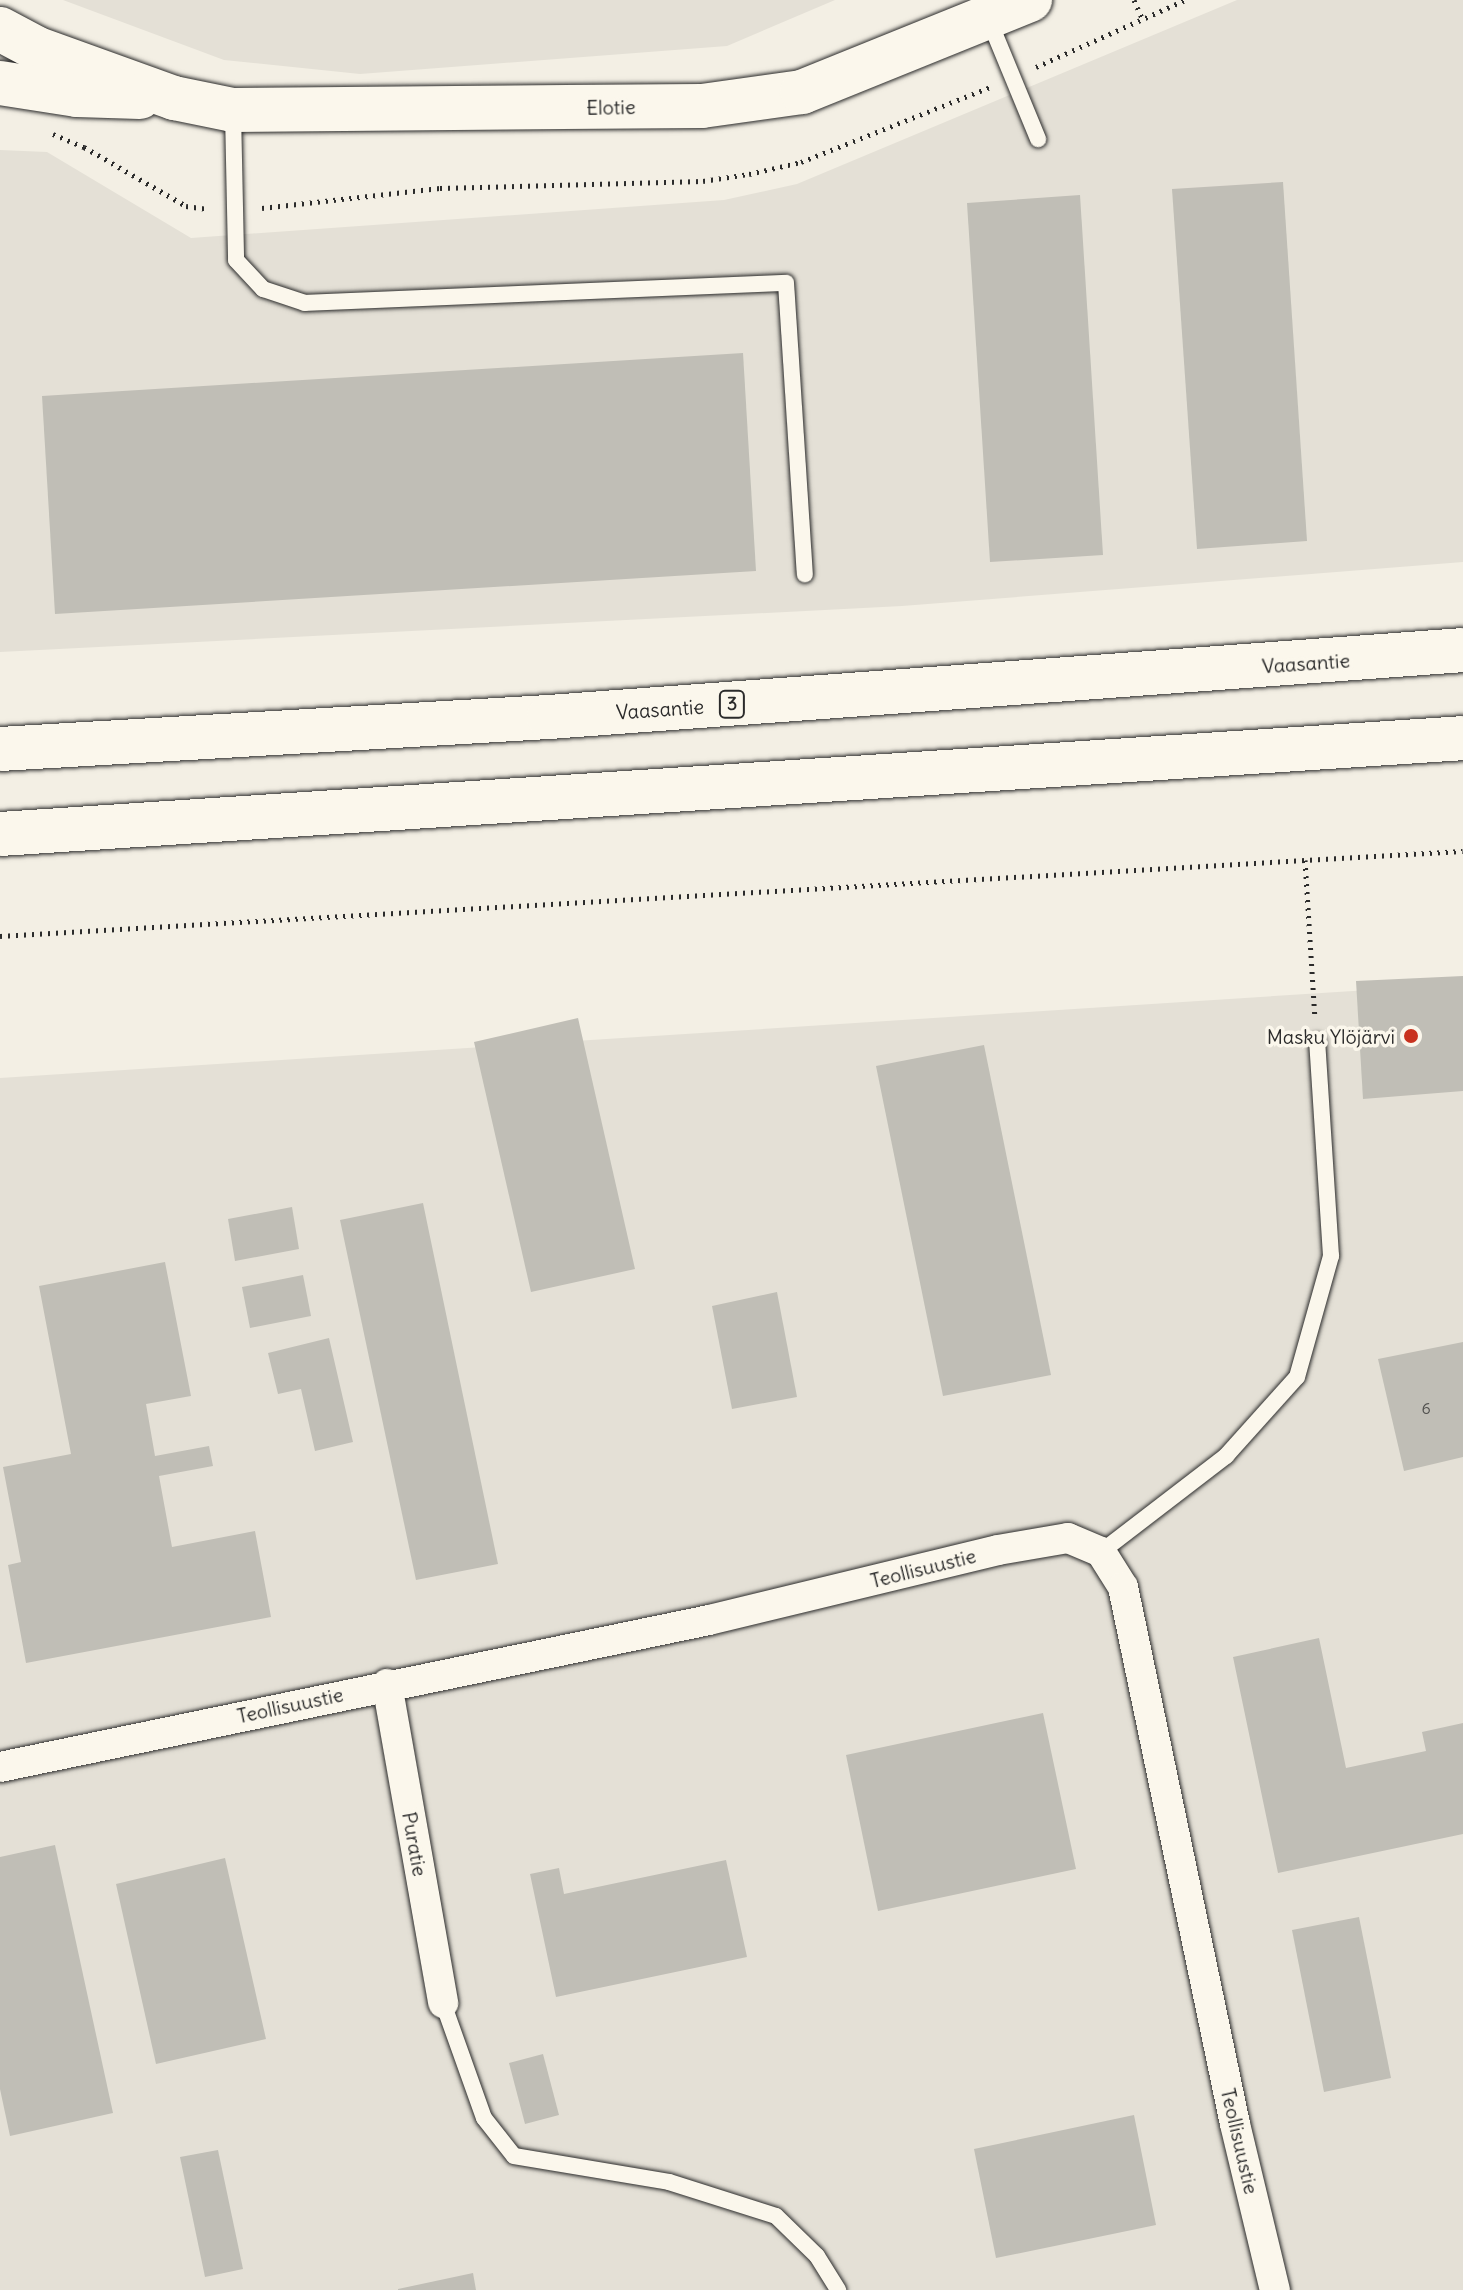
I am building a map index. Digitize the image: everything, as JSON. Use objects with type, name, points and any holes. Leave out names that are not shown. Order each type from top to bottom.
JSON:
[{"type":"main road","name":"Elotie","points":[[0,29],[35,48],[174,98],[233,110],[702,106],[802,92],[985,9],[1030,0]]},
{"type":"main road","name":"Elotie","points":[[0,83],[77,95],[174,98]]},
{"type":"main road","name":"Vaasantie","points":[[0,749],[565,716],[1463,650]]},
{"type":"main road","points":[[0,834],[1414,744],[1463,738]]},
{"type":"main road","points":[[1414,744],[1463,745]]},
{"type":"street","name":"Teollisuustie","points":[[0,1767],[387,1684],[709,1620],[998,1550],[1068,1538],[1101,1552],[1123,1587],[1235,2124],[1275,2290]]},
{"type":"street","name":"Puratie","points":[[387,1684],[443,2003]]},
{"type":"lane","points":[[985,9],[1038,139]]},
{"type":"lane","points":[[233,110],[236,260],[263,289],[305,303],[786,283],[805,574]]},
{"type":"lane","points":[[1101,1552],[1226,1456],[1297,1377],[1331,1256],[1317,1041]]},
{"type":"lane","points":[[443,2003],[484,2118],[514,2156],[669,2182],[776,2216],[817,2256],[838,2290]]},
{"type":"path","points":[[1134,0],[1142,18]]},
{"type":"path","points":[[0,936],[1463,851]]},
{"type":"path","points":[[1305,860],[1317,1041]]},
{"type":"shaded area","points":[[63,0],[835,0],[727,46],[360,74],[224,60]]},
{"type":"shaded area","points":[[1237,0],[1463,0],[1463,562],[902,606],[0,652],[0,150],[47,152],[191,238],[724,200],[797,184]]},
{"type":"shaded area","points":[[1369,990],[1463,1018],[1463,2290],[0,2290],[0,1078]]},
{"type":"building","points":[[1283,182],[1307,541],[1197,549],[1172,189]]},
{"type":"building","points":[[1080,195],[1103,555],[990,562],[967,203]]},
{"type":"building","points":[[743,353],[756,571],[55,614],[42,396]]},
{"type":"building","name":"Masku Ylöjärvi","points":[[1463,976],[1463,1091],[1363,1099],[1356,981]]},
{"type":"building","points":[[578,1018],[635,1269],[531,1292],[474,1042]]},
{"type":"building","points":[[984,1045],[1051,1375],[943,1396],[876,1066]]},
{"type":"building","points":[[423,1203],[498,1564],[416,1580],[340,1220]]},
{"type":"building","points":[[292,1207],[299,1249],[235,1261],[228,1219]]},
{"type":"building","points":[[165,1262],[191,1396],[146,1404],[155,1456],[209,1446],[213,1466],[159,1476],[172,1547],[255,1531],[271,1617],[26,1663],[8,1565],[21,1562],[3,1467],[71,1454],[39,1286]]},
{"type":"building","points":[[303,1275],[311,1316],[250,1328],[242,1287]]},
{"type":"building","points":[[777,1292],[797,1397],[732,1409],[712,1306]]},
{"type":"building","points":[[329,1338],[353,1442],[315,1451],[301,1389],[278,1394],[268,1353]]},
{"type":"building","points":[[1463,1342],[1463,1457],[1404,1471],[1378,1359]]},
{"type":"building","points":[[1319,1638],[1346,1768],[1426,1751],[1422,1732],[1463,1723],[1463,1834],[1278,1873],[1233,1657]]},
{"type":"building","points":[[1043,1713],[1076,1869],[878,1911],[846,1755]]},
{"type":"building","points":[[55,1845],[113,2113],[10,2136],[0,2089],[0,1857]]},
{"type":"building","points":[[225,1858],[266,2039],[156,2064],[116,1884]]},
{"type":"building","points":[[726,1860],[747,1957],[556,1997],[530,1874],[559,1868],[564,1894]]},
{"type":"building","points":[[1359,1917],[1391,2078],[1324,2092],[1292,1930]]},
{"type":"building","points":[[543,2054],[559,2115],[525,2124],[509,2063]]},
{"type":"building","points":[[1134,2115],[1156,2225],[996,2258],[974,2149]]},
{"type":"building","points":[[218,2150],[243,2269],[205,2277],[180,2157]]},
{"type":"building","points":[[473,2273],[476,2290],[398,2290],[398,2289]]},
{"type":"place","name":"Masku Ylöjärvi","points":[[1411,1036]]}]
